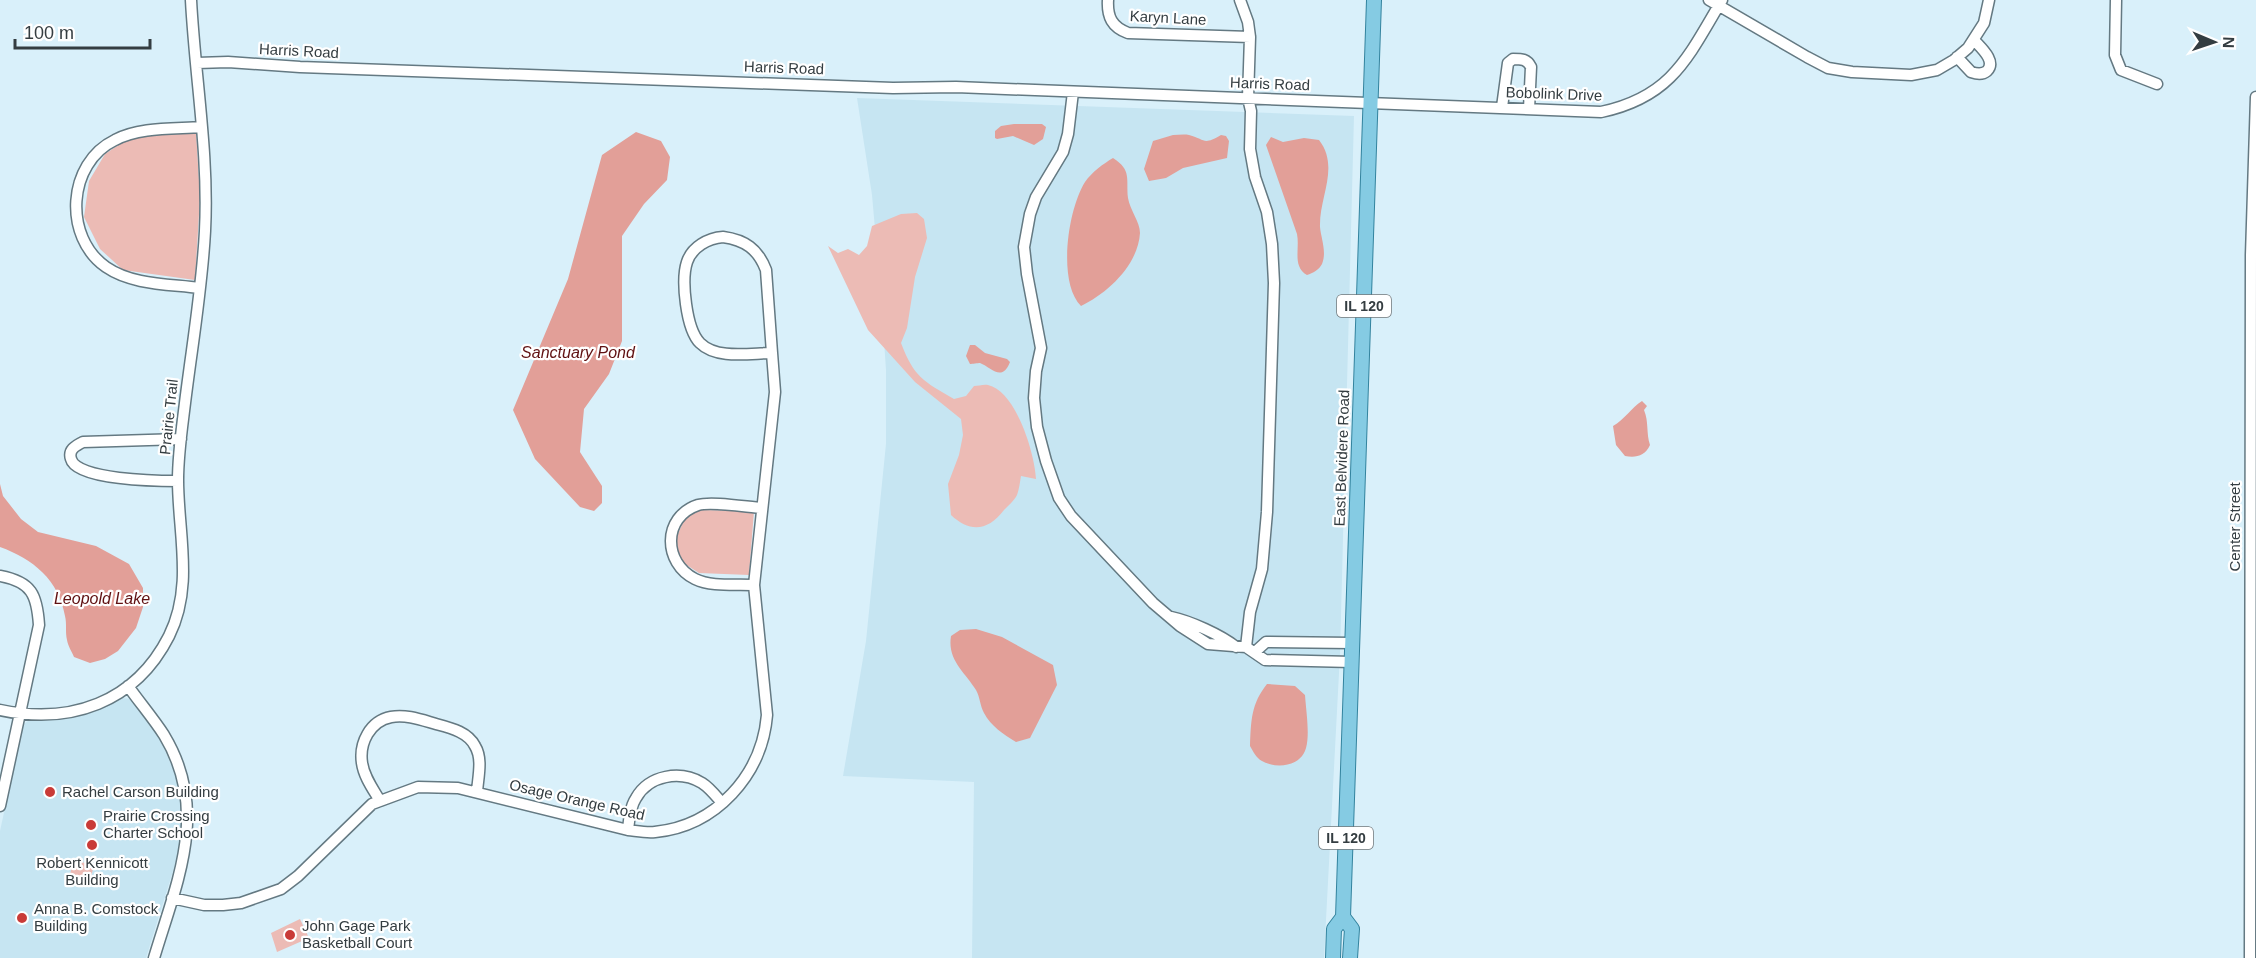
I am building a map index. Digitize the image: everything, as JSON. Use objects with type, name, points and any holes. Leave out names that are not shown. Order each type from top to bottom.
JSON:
[{"type":"main road","name":"East Belvidere Road","points":[[1333,958],[1334,929],[1343,917],[1374,0]]},
{"type":"main road","name":"East Belvidere Road","points":[[1343,917],[1352,929],[1350,958]]},
{"type":"street","name":"Prairie Trail","points":[[0,710],[36,716],[58,715],[81,711],[104,702],[128,686],[158,655],[177,618],[182,598],[184,570],[178,481],[181,439],[205,232],[201,127],[191,0]]},
{"type":"street","name":"Karyn Lane","points":[[1108,0],[1111,21],[1116,28],[1128,33],[1250,37]]},
{"type":"street","points":[[1240,0],[1248,22],[1250,37],[1248,98],[1251,111],[1250,149],[1255,177],[1267,212],[1272,244],[1274,283],[1267,512],[1262,569],[1250,612],[1246,649]]},
{"type":"street","points":[[1716,2],[1828,68],[1841,71],[1911,75],[1937,70],[1957,57],[1974,40],[1983,23],[1989,0]]},
{"type":"street","points":[[2116,0],[2115,55],[2121,70],[2157,84]]},
{"type":"street","name":"Bobolink Drive","points":[[1371,103],[1601,112],[1632,104],[1654,92],[1671,78],[1687,59],[1716,2]]},
{"type":"street","points":[[1957,57],[1971,72],[1983,73],[1988,70],[1989,58],[1974,40]]},
{"type":"street","points":[[1502,107],[1508,63],[1513,59],[1522,59],[1531,67],[1529,110]]},
{"type":"street","name":"Harris Road","points":[[197,63],[228,62],[412,71],[1371,103]]},
{"type":"street","points":[[1072,92],[1068,134],[1063,152],[1036,197],[1030,214],[1024,248],[1041,348],[1034,398],[1037,427],[1050,475],[1061,501],[1071,516],[1153,603],[1171,617],[1228,640],[1265,660],[1352,662]]},
{"type":"street","name":"Center Street","points":[[2250,958],[2251,255],[2256,97]]},
{"type":"street","points":[[199,288],[134,279],[106,267],[85,245],[76,217],[76,202],[77,188],[91,160],[113,140],[129,134],[201,127]]},
{"type":"street","name":"Osage Orange Road","points":[[172,898],[204,905],[223,905],[241,903],[281,889],[298,876],[372,804],[418,787],[458,788],[628,830],[654,832],[690,824],[722,803],[739,788],[761,750],[767,716],[754,585],[775,392],[766,270],[763,261],[752,248],[735,238],[712,238],[703,243],[694,250],[687,261],[685,285],[692,330],[700,343],[720,353],[772,353]]},
{"type":"street","points":[[178,481],[142,481],[90,472],[76,468],[71,462],[70,454],[74,447],[83,442],[181,439]]},
{"type":"street","points":[[754,585],[710,583],[685,574],[671,553],[670,539],[678,520],[685,512],[699,504],[762,508]]},
{"type":"street","points":[[0,576],[24,585],[38,603],[39,632],[0,806]]},
{"type":"street","points":[[1246,649],[1266,642],[1352,643]]},
{"type":"street","points":[[128,686],[164,735],[176,760],[184,782],[188,812],[188,836],[181,872],[154,958]]},
{"type":"street","points":[[380,801],[368,782],[362,765],[361,752],[370,730],[378,722],[390,717],[407,716],[425,720],[457,730],[468,737],[475,745],[478,754],[477,792]]},
{"type":"street","points":[[628,830],[634,800],[641,790],[661,777],[679,776],[693,779],[703,784],[722,803]]},
{"type":"shaded area","points":[[857,98],[1354,116],[1340,654],[1324,958],[972,958],[974,782],[843,776],[866,641],[886,444],[886,370],[881,297],[872,195]]},
{"type":"shaded area","points":[[196,131],[200,198],[195,280],[123,270],[100,249],[84,217],[89,181],[105,154],[129,138]]},
{"type":"shaded area","points":[[917,213],[924,219],[927,238],[915,277],[907,328],[901,343],[910,364],[921,377],[954,399],[966,396],[974,386],[988,385],[998,390],[1007,399],[1022,425],[1035,468],[1036,479],[1021,476],[1016,497],[998,517],[985,526],[965,525],[951,515],[948,484],[959,455],[963,435],[961,419],[915,382],[868,330],[828,246],[838,253],[848,249],[859,255],[867,246],[872,226],[901,214]]},
{"type":"shaded area","points":[[700,510],[754,511],[749,575],[699,573],[685,564],[676,550],[677,536],[685,518]]},
{"type":"shaded area","name":"Prairie Crossing Charter School","points":[[121,698],[134,699],[161,741],[176,776],[180,797],[182,818],[178,855],[146,958],[0,958],[0,831],[23,725],[29,720],[70,717],[94,712]]},
{"type":"shaded area","points":[[73,860],[94,865],[89,885],[69,880]]},
{"type":"shaded area","name":"John Gage Park Basketball Court","points":[[300,919],[309,938],[277,952],[271,933]]},
{"type":"water","points":[[1042,124],[1046,127],[1043,139],[1034,145],[1013,136],[995,138],[995,131],[1001,126]]},
{"type":"water","name":"Sanctuary Pond","points":[[636,132],[661,141],[670,157],[667,180],[644,204],[622,236],[622,341],[609,374],[584,409],[580,452],[602,486],[602,503],[594,511],[580,507],[535,459],[513,410],[568,279],[602,155]]},
{"type":"water","points":[[1173,135],[1189,135],[1204,141],[1221,135],[1226,136],[1229,141],[1227,158],[1183,168],[1166,178],[1149,181],[1144,169],[1153,141]]},
{"type":"water","points":[[1271,137],[1283,142],[1304,138],[1319,140],[1328,161],[1320,227],[1324,250],[1323,259],[1319,268],[1307,275],[1302,271],[1298,262],[1297,234],[1266,145]]},
{"type":"water","points":[[1113,158],[1126,171],[1128,198],[1140,229],[1138,245],[1128,267],[1120,277],[1101,294],[1081,306],[1069,280],[1067,263],[1070,227],[1079,194],[1085,182],[1098,168]]},
{"type":"water","points":[[970,345],[975,345],[985,353],[1007,359],[1010,362],[1007,368],[1000,373],[980,363],[970,364],[966,356]]},
{"type":"water","points":[[1642,401],[1647,406],[1644,410],[1650,445],[1646,452],[1640,455],[1625,456],[1616,445],[1613,426]]},
{"type":"water","name":"Leopold Lake","points":[[0,484],[3,496],[21,519],[38,532],[96,546],[129,564],[143,588],[143,607],[136,628],[118,651],[105,659],[90,663],[74,657],[66,634],[66,619],[62,603],[57,592],[43,572],[23,558],[0,547]]},
{"type":"water","points":[[976,629],[1002,637],[1053,665],[1057,685],[1030,738],[1016,742],[994,726],[984,713],[976,690],[954,659],[950,644],[951,636],[960,630]]},
{"type":"water","points":[[1267,684],[1295,686],[1305,695],[1307,742],[1303,754],[1294,763],[1268,764],[1256,756],[1250,746],[1255,706]]},
{"type":"place","name":"Rachel Carson Building","points":[[50,792]]},
{"type":"place","name":"Prairie Crossing Charter School","points":[[91,825]]},
{"type":"place","name":"Robert Kennicott Building","points":[[92,845]]},
{"type":"place","name":"Anna B. Comstock Building","points":[[22,918]]},
{"type":"place","name":"John Gage Park Basketball Court","points":[[290,935]]}]
